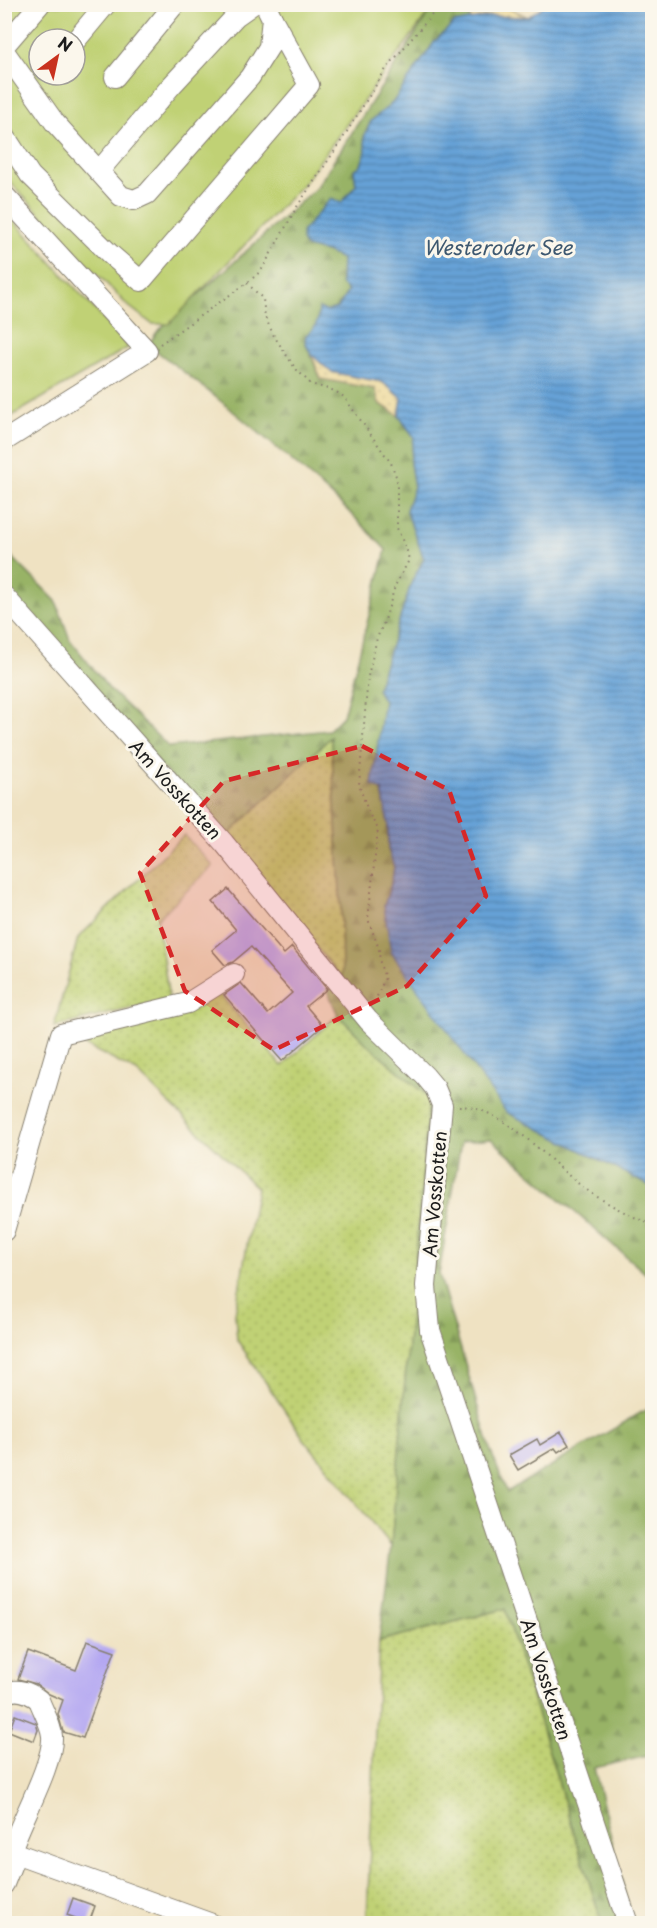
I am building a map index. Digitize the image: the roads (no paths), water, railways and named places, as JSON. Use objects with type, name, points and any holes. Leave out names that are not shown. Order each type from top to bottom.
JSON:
[{"type":"street","points":[[4,46],[40,4]]},
{"type":"street","points":[[87,27],[106,4]]},
{"type":"street","points":[[115,76],[175,4]]},
{"type":"street","points":[[99,171],[171,86],[236,16],[253,4]]},
{"type":"street","points":[[4,51],[55,123],[122,196],[134,200],[147,194],[250,77],[268,47],[268,11]]},
{"type":"street","points":[[4,135],[30,175],[110,254],[141,281],[309,85],[268,11]]},
{"type":"street","points":[[4,195],[147,351],[4,441]]},
{"type":"street","name":"Am Vosskotten","points":[[4,596],[224,843],[368,1020],[435,1088],[442,1105],[426,1286],[430,1330],[628,1923]]},
{"type":"street","points":[[4,1231],[61,1034],[188,1003],[234,974]]},
{"type":"street","points":[[4,1694],[18,1690],[36,1697],[52,1732],[48,1760],[10,1851],[4,1884]]},
{"type":"street","points":[[10,1851],[209,1923]]},
{"type":"water","name":"Westeroder See","points":[[546,4],[652,5],[652,1187],[506,1112],[391,952],[384,906],[394,867],[388,849],[388,823],[382,790],[372,785],[384,701],[377,689],[412,581],[424,559],[406,510],[414,487],[410,463],[414,437],[399,416],[402,398],[382,382],[331,372],[311,354],[305,342],[306,335],[313,330],[316,324],[319,308],[326,311],[338,308],[348,291],[341,284],[342,259],[327,252],[306,247],[302,241],[302,232],[331,198],[341,203],[356,185],[354,170],[361,165],[366,151],[364,137],[371,121],[393,102],[435,41],[454,23],[490,16],[528,17]]}]
